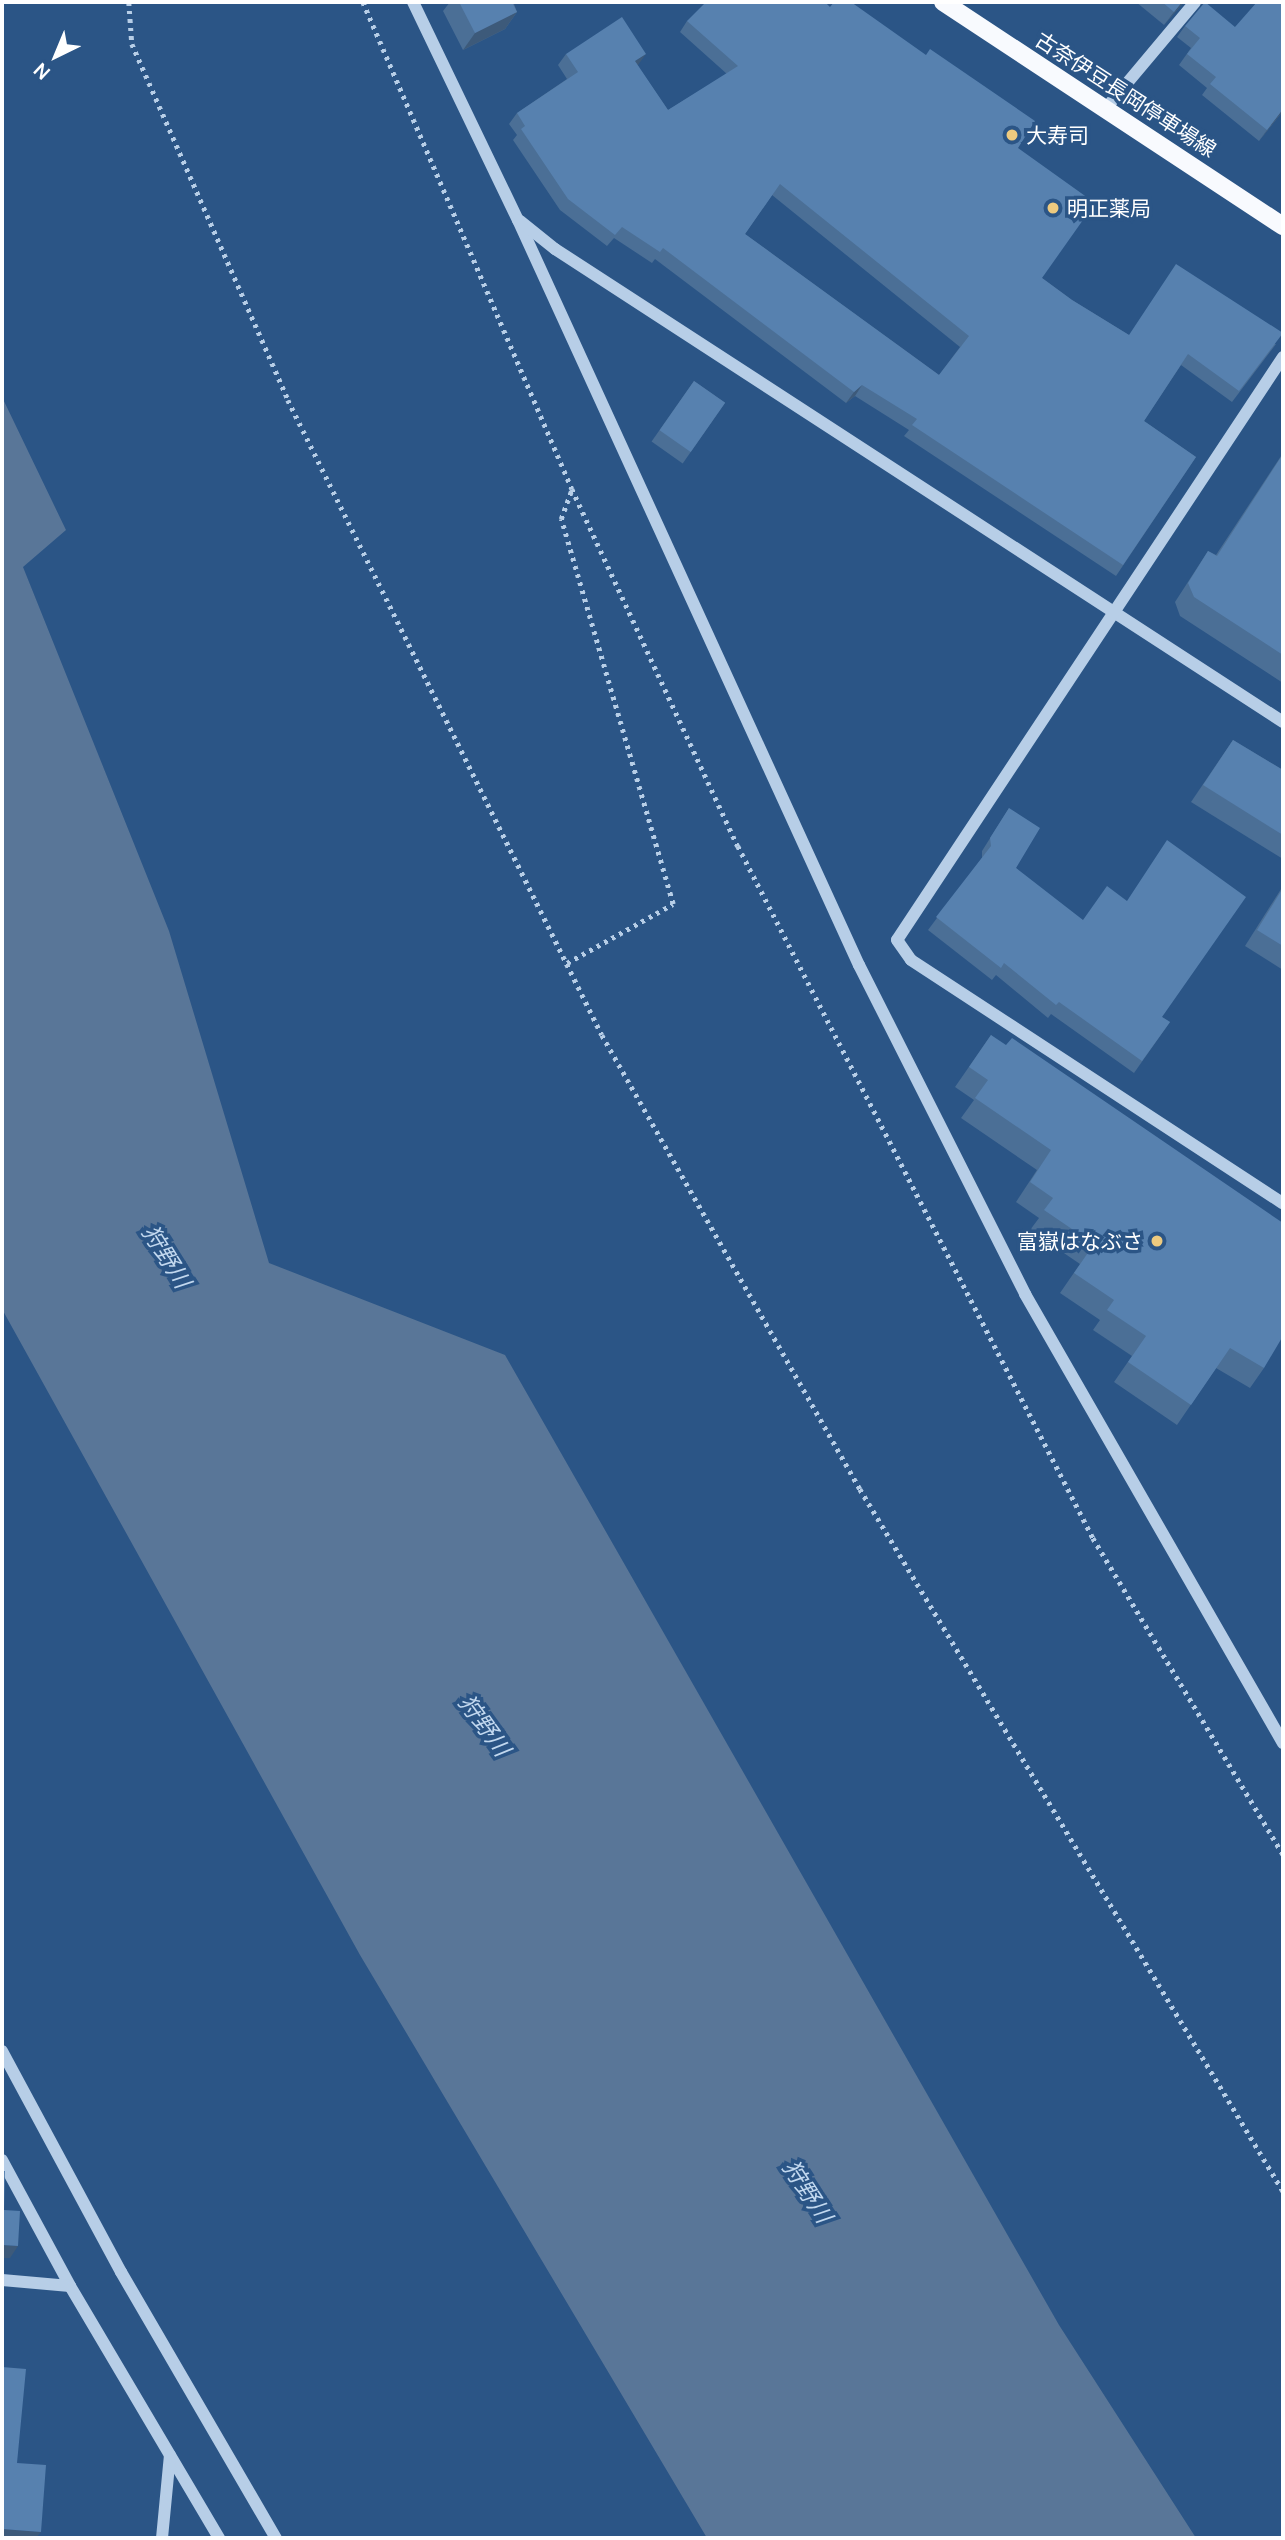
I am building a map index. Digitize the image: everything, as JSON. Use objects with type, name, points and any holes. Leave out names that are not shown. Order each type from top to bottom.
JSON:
[{"type":"main road","name":"古奈伊豆長岡停車場線","points":[[943,2],[1107,107],[1283,226]]},
{"type":"street","points":[[413,2],[518,220],[865,977],[1025,1294],[1283,1743]]},
{"type":"street","points":[[1107,107],[1195,2]]},
{"type":"street","points":[[518,220],[555,249],[1118,610],[1283,722]]},
{"type":"street","points":[[1283,357],[897,940],[911,960],[1283,1203]]},
{"type":"street","points":[[2,2051],[121,2272],[276,2538]]},
{"type":"street","points":[[2,2160],[70,2286],[219,2538]]},
{"type":"street","points":[[2,2280],[70,2286]]},
{"type":"street","points":[[162,2538],[170,2455]]},
{"type":"path","points":[[129,2],[132,44],[288,400],[602,1035],[860,1489],[1283,2191]]},
{"type":"path","points":[[363,2],[572,489],[738,846],[1087,1526],[1283,1854]]},
{"type":"path","points":[[567,963],[673,904],[561,519],[572,489]]},
{"type":"water","name":"狩野川","points":[[2,397],[66,530],[23,567],[169,931],[269,1263],[505,1355],[1059,2325],[1196,2538],[707,2538],[360,1955],[2,1309]]},
{"type":"building","points":[[459,2],[512,2],[517,12],[475,33]]},
{"type":"building","points":[[706,2],[825,2],[830,7],[834,2],[851,2],[926,55],[930,49],[1035,121],[1018,148],[1095,203],[1042,278],[1129,335],[1176,264],[1283,333],[1239,391],[1188,354],[1144,421],[1196,457],[1123,565],[912,425],[917,419],[862,385],[854,392],[663,248],[660,252],[622,227],[615,235],[568,199],[521,129],[525,126],[517,113],[578,72],[566,54],[622,17],[646,54],[635,61],[668,110],[738,66],[687,21]],"holes":[[[780,184],[969,336],[939,375],[745,234]]]},
{"type":"building","points":[[1162,2],[1182,2],[1174,12]]},
{"type":"building","points":[[1205,2],[1235,27],[1257,2],[1283,2],[1283,109],[1267,130],[1210,84],[1216,77],[1187,54],[1200,38],[1185,26]]},
{"type":"building","points":[[694,381],[725,403],[691,452],[660,430]]},
{"type":"building","points":[[1283,454],[1283,655],[1194,597],[1188,583],[1208,551],[1217,556]]},
{"type":"building","points":[[1233,740],[1283,770],[1283,835],[1203,785]]},
{"type":"building","points":[[1009,808],[1040,828],[1016,868],[1083,920],[1107,886],[1127,901],[1167,840],[1246,897],[1162,1017],[1170,1022],[1142,1061],[1059,1002],[1056,1005],[1004,963],[1001,968],[936,917],[991,846],[990,838]]},
{"type":"building","points":[[1283,888],[1283,946],[1257,930]]},
{"type":"building","name":"富嶽はなぶさ","points":[[991,1035],[1006,1045],[1012,1038],[1283,1223],[1283,1336],[1264,1368],[1230,1348],[1191,1405],[1128,1362],[1146,1336],[1107,1310],[1114,1300],[1074,1273],[1094,1244],[1044,1210],[1053,1198],[1030,1182],[1051,1150],[975,1098],[988,1080],[969,1067]]},
{"type":"building","points":[[2,2171],[5,2171],[4,2210],[20,2211],[18,2246],[2,2245]]},
{"type":"building","points":[[2,2367],[26,2369],[17,2463],[46,2465],[41,2532],[2,2529]]},
{"type":"place","name":"大寿司","points":[[1012,135]]},
{"type":"place","name":"明正薬局","points":[[1053,208]]},
{"type":"place","name":"富嶽はなぶさ","points":[[1157,1241]]}]
